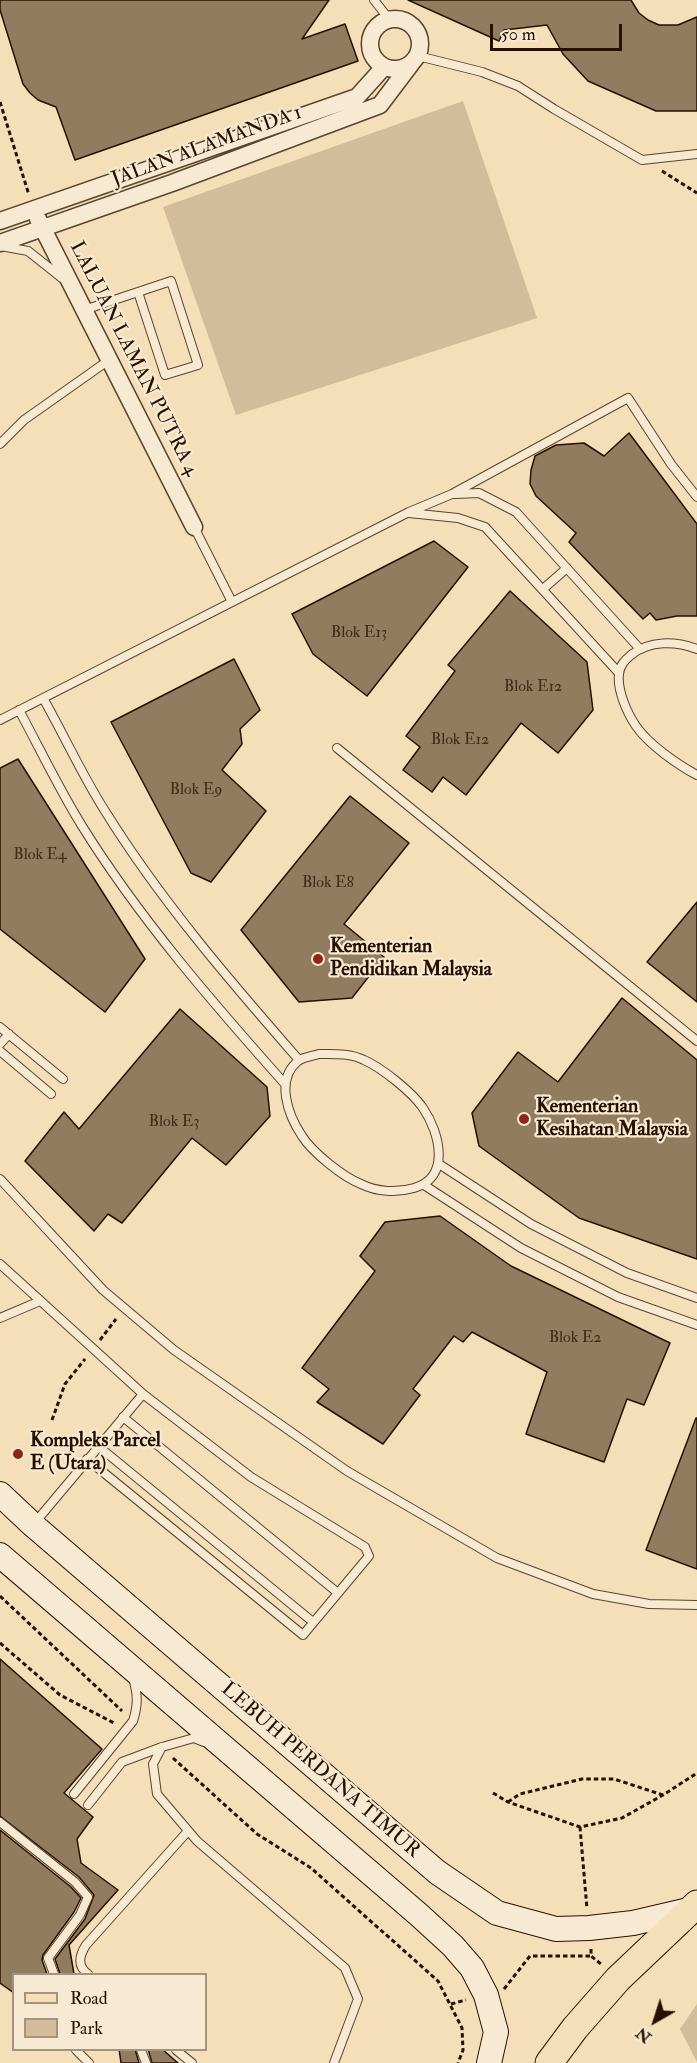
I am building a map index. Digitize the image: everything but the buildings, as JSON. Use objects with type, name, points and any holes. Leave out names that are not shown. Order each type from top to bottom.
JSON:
[{"type":"main road","name":"LEBUH PERDANA TIMUR","points":[[0,1494],[33,1525],[437,1872],[497,1913],[556,1929],[589,1928],[633,1923],[693,1907]]},
{"type":"main road","points":[[0,1555],[453,1946],[472,1968],[486,1995],[496,2032],[489,2063]]},
{"type":"main road","points":[[549,2063],[575,2028],[618,1979],[693,1907]]},
{"type":"street","points":[[389,19],[400,19],[411,25],[418,34],[420,45],[414,60],[397,70],[384,67],[374,59],[370,47],[371,35],[378,25],[389,19]]},
{"type":"street","name":"JALAN ALAMANDA 1","points":[[0,244],[183,179],[380,105],[414,60]]},
{"type":"street","name":"JALAN ALAMANDA 1","points":[[0,221],[357,97],[384,67]]},
{"type":"street","name":"LALUAN LAMAN PUTRA 4","points":[[34,211],[194,527]]},
{"type":"lane","points":[[374,0],[389,19]]},
{"type":"lane","points":[[414,60],[482,72],[518,86],[642,160],[697,154]]},
{"type":"lane","points":[[0,244],[27,251],[73,288]]},
{"type":"lane","points":[[84,310],[138,292],[171,281],[198,365],[165,375],[138,292]]},
{"type":"lane","points":[[0,444],[24,420],[110,360]]},
{"type":"lane","points":[[0,720],[409,512],[452,494],[628,398],[671,464],[697,497]]},
{"type":"lane","points":[[452,494],[479,493],[516,512],[639,648]]},
{"type":"lane","points":[[409,512],[458,518],[484,527],[619,673]]},
{"type":"lane","points":[[194,527],[232,602]]},
{"type":"lane","points":[[543,589],[567,568]]},
{"type":"lane","points":[[697,649],[674,643],[653,644],[639,648],[624,661],[619,673],[621,692],[637,727],[682,767],[697,775]]},
{"type":"lane","points":[[44,698],[104,810],[167,902],[240,993],[299,1060]]},
{"type":"lane","points":[[19,710],[82,826],[145,918],[217,1008],[285,1084]]},
{"type":"lane","points":[[337,748],[697,1041]]},
{"type":"lane","points":[[0,1027],[63,1079]]},
{"type":"lane","points":[[0,1044],[9,1034]]},
{"type":"lane","points":[[0,1051],[51,1094]]},
{"type":"lane","points":[[340,1053],[361,1058],[376,1066],[414,1097],[423,1108],[438,1144],[439,1164],[434,1175],[424,1185],[404,1191],[383,1190],[348,1178],[303,1137],[287,1102],[285,1084],[290,1071],[299,1060],[320,1054],[340,1053]]},
{"type":"lane","points":[[439,1164],[531,1224],[627,1273],[697,1298]]},
{"type":"lane","points":[[0,1179],[104,1290],[174,1350],[347,1471],[497,1558],[593,1594],[649,1604],[697,1605]]},
{"type":"lane","points":[[424,1185],[531,1253],[618,1297],[697,1325]]},
{"type":"lane","points":[[0,1264],[143,1394],[251,1477],[365,1547],[369,1552],[367,1560],[303,1635],[87,1459]]},
{"type":"lane","points":[[0,1318],[40,1301]]},
{"type":"lane","points":[[33,1525],[143,1394]]},
{"type":"lane","points":[[123,1417],[338,1593]]},
{"type":"lane","points":[[98,1446],[313,1622]]},
{"type":"lane","points":[[74,1794],[133,1721],[138,1706],[138,1695],[130,1668]]},
{"type":"lane","points":[[88,1805],[122,1762],[194,1738],[227,1751]]},
{"type":"lane","points":[[162,1747],[153,1764],[157,1794],[198,1841],[345,1968],[358,1999],[334,2063]]},
{"type":"lane","points":[[0,1821],[75,1882],[88,1897],[80,1915],[48,1958],[54,1973]]},
{"type":"lane","points":[[87,1973],[79,1961],[80,1954],[188,1831]]},
{"type":"lane","points":[[78,2051],[89,2063]]},
{"type":"lane","points":[[178,2051],[192,2063]]},
{"type":"path","points":[[0,102],[34,211]]},
{"type":"path","points":[[642,160],[697,193]]},
{"type":"path","points":[[52,1420],[65,1384],[125,1308]]},
{"type":"path","points":[[0,1596],[133,1721]]},
{"type":"path","points":[[0,1643],[60,1695],[126,1730]]},
{"type":"path","points":[[162,1747],[257,1834],[311,1868],[438,1981],[462,2028],[463,2050],[458,2063]]},
{"type":"path","points":[[493,1793],[508,1802],[580,1827],[622,1818],[697,1773]]},
{"type":"path","points":[[508,1802],[520,1794],[582,1779],[614,1779],[663,1795]]},
{"type":"path","points":[[451,2004],[503,1990],[530,1956],[591,1956]]},
{"type":"green space","points":[[463,101],[537,318],[236,415],[163,207]]},
{"type":"green space","points":[[697,2004],[697,2062],[680,2029]]},
{"type":"place","name":"Kementerian Pendidikan Malaysia","points":[[318,959]]},
{"type":"place","name":"Kementerian Kesihatan Malaysia","points":[[524,1119]]},
{"type":"place","name":"Kompleks Parcel E (Utara)","points":[[18,1454]]}]
